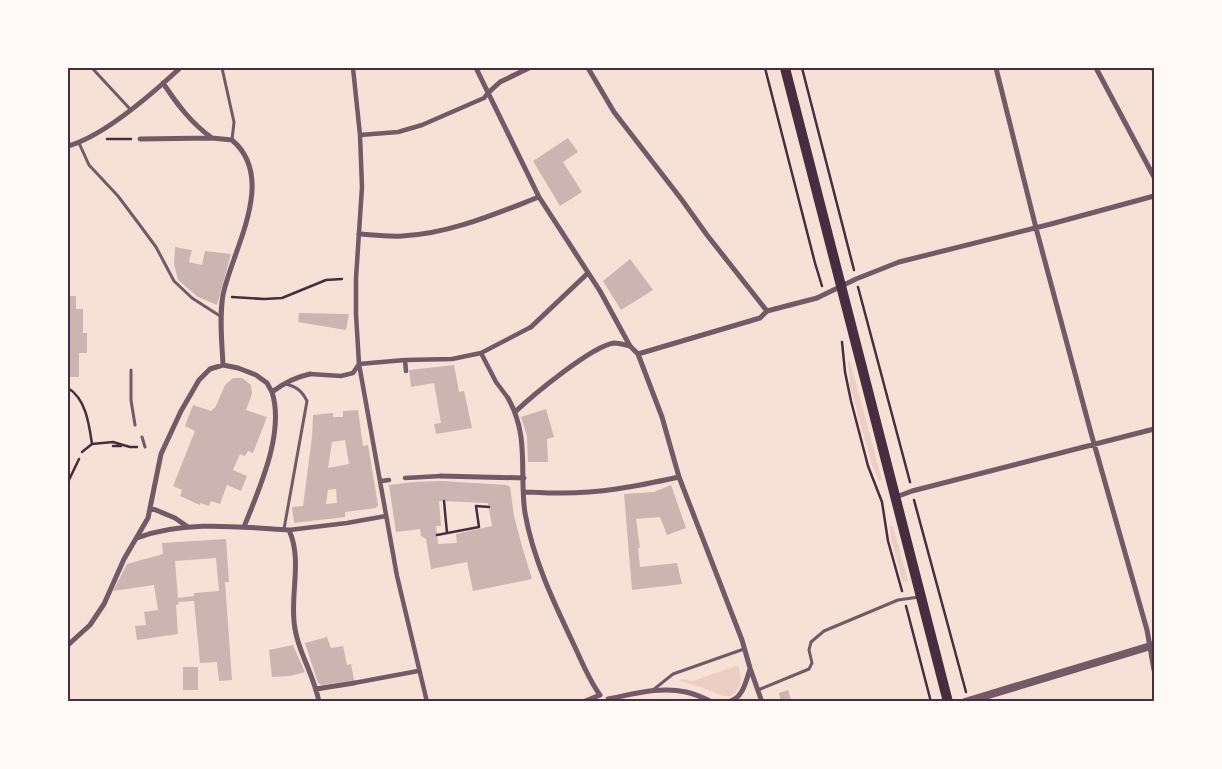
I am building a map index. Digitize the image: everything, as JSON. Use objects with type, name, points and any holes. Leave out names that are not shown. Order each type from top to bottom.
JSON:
[{"type":"main road","points":[[784,68],[948,702]]},
{"type":"street","points":[[68,146],[79,143],[96,134],[180,68]]},
{"type":"street","points":[[353,68],[360,135],[362,187],[356,278],[359,364],[397,576],[418,671],[427,702]]},
{"type":"street","points":[[476,68],[539,197],[588,273],[630,346],[638,354],[662,417],[679,477],[762,702]]},
{"type":"street","points":[[360,135],[398,132],[422,125],[484,98],[500,82],[529,68]]},
{"type":"street","points":[[588,68],[614,112],[707,235],[768,311]]},
{"type":"street","points":[[996,68],[1036,228],[1152,646],[1154,670]]},
{"type":"street","points":[[1096,68],[1154,177]]},
{"type":"street","points":[[163,83],[186,115],[198,128],[212,138]]},
{"type":"street","points":[[140,139],[212,138],[232,140],[245,154],[250,168],[252,186],[249,210],[227,278],[220,316],[224,365]]},
{"type":"street","points":[[638,354],[745,323],[760,318],[768,311],[817,298],[900,262],[1154,196]]},
{"type":"street","points":[[359,234],[401,236],[440,231],[484,218],[539,197]]},
{"type":"street","points":[[359,364],[405,360],[452,359],[481,353],[531,327],[588,273]]},
{"type":"street","points":[[515,412],[531,397],[584,357],[614,343],[630,346]]},
{"type":"street","points":[[481,353],[515,412],[522,436],[525,513],[533,547],[565,626],[600,696],[608,700],[653,690],[686,692],[712,702]]},
{"type":"street","points":[[405,360],[406,371]]},
{"type":"street","points":[[272,392],[283,383],[298,376],[310,374],[341,376],[354,373],[359,364]]},
{"type":"street","points":[[68,645],[90,625],[104,604],[124,559],[148,518],[161,454],[175,422],[199,380],[210,369],[224,365],[256,375],[267,383],[276,404],[276,419],[266,470],[244,527]]},
{"type":"street","points":[[896,497],[912,491],[1154,429]]},
{"type":"street","points":[[406,478],[441,476],[524,478]]},
{"type":"street","points":[[524,492],[598,491],[652,484],[679,477]]},
{"type":"street","points":[[381,481],[389,480]]},
{"type":"street","points":[[151,508],[175,518],[188,528]]},
{"type":"street","points":[[137,538],[155,532],[188,528],[244,527],[287,530],[386,516]]},
{"type":"street","points":[[287,530],[293,538],[296,566],[294,621],[297,638],[319,702]]},
{"type":"street","points":[[965,702],[1152,646]]},
{"type":"street","points":[[728,702],[733,701],[739,696],[750,668]]},
{"type":"street","points":[[316,689],[418,671]]},
{"type":"street","points":[[583,702],[600,696]]},
{"type":"lane","points":[[92,68],[130,109]]},
{"type":"lane","points":[[222,68],[234,122],[232,140]]},
{"type":"lane","points":[[79,143],[89,165],[118,196],[139,224],[156,248],[174,281],[192,298],[220,316]]},
{"type":"lane","points":[[132,370],[131,400],[135,425]]},
{"type":"lane","points":[[283,383],[303,392],[307,401],[287,530]]},
{"type":"lane","points":[[142,437],[146,447]]},
{"type":"lane","points":[[758,690],[809,670],[812,663],[809,650],[810,642],[824,630],[904,599],[922,597]]},
{"type":"lane","points":[[653,690],[673,674],[744,649]]},
{"type":"path","points":[[765,68],[815,263]]},
{"type":"path","points":[[802,68],[850,253]]},
{"type":"path","points":[[96,134],[103,139],[140,139]]},
{"type":"path","points":[[223,297],[282,298],[326,280],[342,279]]},
{"type":"path","points":[[860,293],[909,480]]},
{"type":"path","points":[[842,338],[845,372],[851,401],[868,466],[882,502],[888,541],[930,702]]},
{"type":"path","points":[[68,388],[75,393],[81,402],[88,420],[92,444]]},
{"type":"path","points":[[82,452],[92,444],[114,442],[122,446],[113,446]]},
{"type":"path","points":[[68,482],[79,459]]},
{"type":"path","points":[[444,501],[446,533]]},
{"type":"path","points":[[437,535],[479,527],[476,506],[489,507]]},
{"type":"path","points":[[916,506],[963,682]]},
{"type":"shaded area","points":[[850,361],[882,480],[879,481],[872,465],[850,386],[848,362]]},
{"type":"shaded area","points":[[890,526],[893,526],[908,581],[903,582],[891,540]]},
{"type":"shaded area","points":[[736,666],[739,667],[740,685],[731,696],[723,696],[680,681],[681,679],[693,681]]},
{"type":"building","points":[[568,138],[578,152],[563,162],[582,192],[560,206],[533,161]]},
{"type":"building","points":[[175,247],[192,250],[189,262],[202,265],[205,251],[231,254],[217,305],[198,297],[178,280],[174,264]]},
{"type":"building","points":[[630,259],[653,290],[621,310],[603,281]]},
{"type":"building","points":[[68,296],[76,296],[76,309],[83,309],[83,333],[87,333],[87,353],[79,353],[79,377],[68,377]]},
{"type":"building","points":[[299,313],[349,314],[346,330],[298,322]]},
{"type":"building","points":[[454,365],[459,392],[464,391],[472,428],[436,434],[434,424],[441,423],[434,383],[411,387],[409,370]]},
{"type":"building","points":[[233,378],[242,378],[251,385],[252,394],[246,410],[267,417],[253,453],[248,451],[245,456],[240,454],[233,470],[247,476],[241,491],[227,485],[220,504],[211,501],[209,506],[200,503],[200,505],[180,496],[182,490],[173,486],[195,431],[185,426],[193,405],[211,411],[215,408],[225,385]]},
{"type":"building","points":[[546,409],[554,437],[547,439],[548,462],[528,462],[527,436],[521,417]]},
{"type":"building","points":[[358,410],[363,446],[368,445],[378,505],[376,508],[345,512],[345,517],[294,523],[292,507],[303,506],[313,415],[333,413],[333,417],[343,417],[343,411]],"holes":[[[345,440],[349,464],[328,468],[332,442]],[[336,489],[337,503],[326,504],[328,490]]]},
{"type":"building","points":[[442,481],[507,485],[510,487],[514,516],[532,579],[473,591],[467,562],[431,569],[426,539],[421,536],[420,529],[396,532],[389,485]],"holes":[[[439,501],[488,503],[492,526],[456,534],[457,543],[438,544],[436,526],[441,526]]]},
{"type":"building","points":[[671,485],[686,528],[667,535],[660,517],[636,519],[640,548],[638,548],[640,567],[677,563],[682,584],[632,590],[624,494],[654,492]]},
{"type":"building","points":[[226,539],[229,582],[225,582],[232,680],[219,681],[217,662],[200,663],[194,601],[178,602],[179,604],[176,605],[178,634],[137,640],[135,626],[146,625],[144,612],[158,610],[154,585],[113,591],[127,564],[163,554],[162,543]],"holes":[[[216,558],[219,591],[194,593],[194,596],[178,598],[175,561]]]},
{"type":"building","points":[[327,637],[331,648],[343,646],[347,665],[351,664],[354,680],[322,685],[318,683],[305,643]]},
{"type":"building","points":[[293,645],[305,672],[290,676],[272,677],[269,650]]},
{"type":"building","points":[[183,667],[198,667],[198,690],[183,690]]},
{"type":"building","points":[[788,690],[792,702],[781,702],[779,693]]}]
